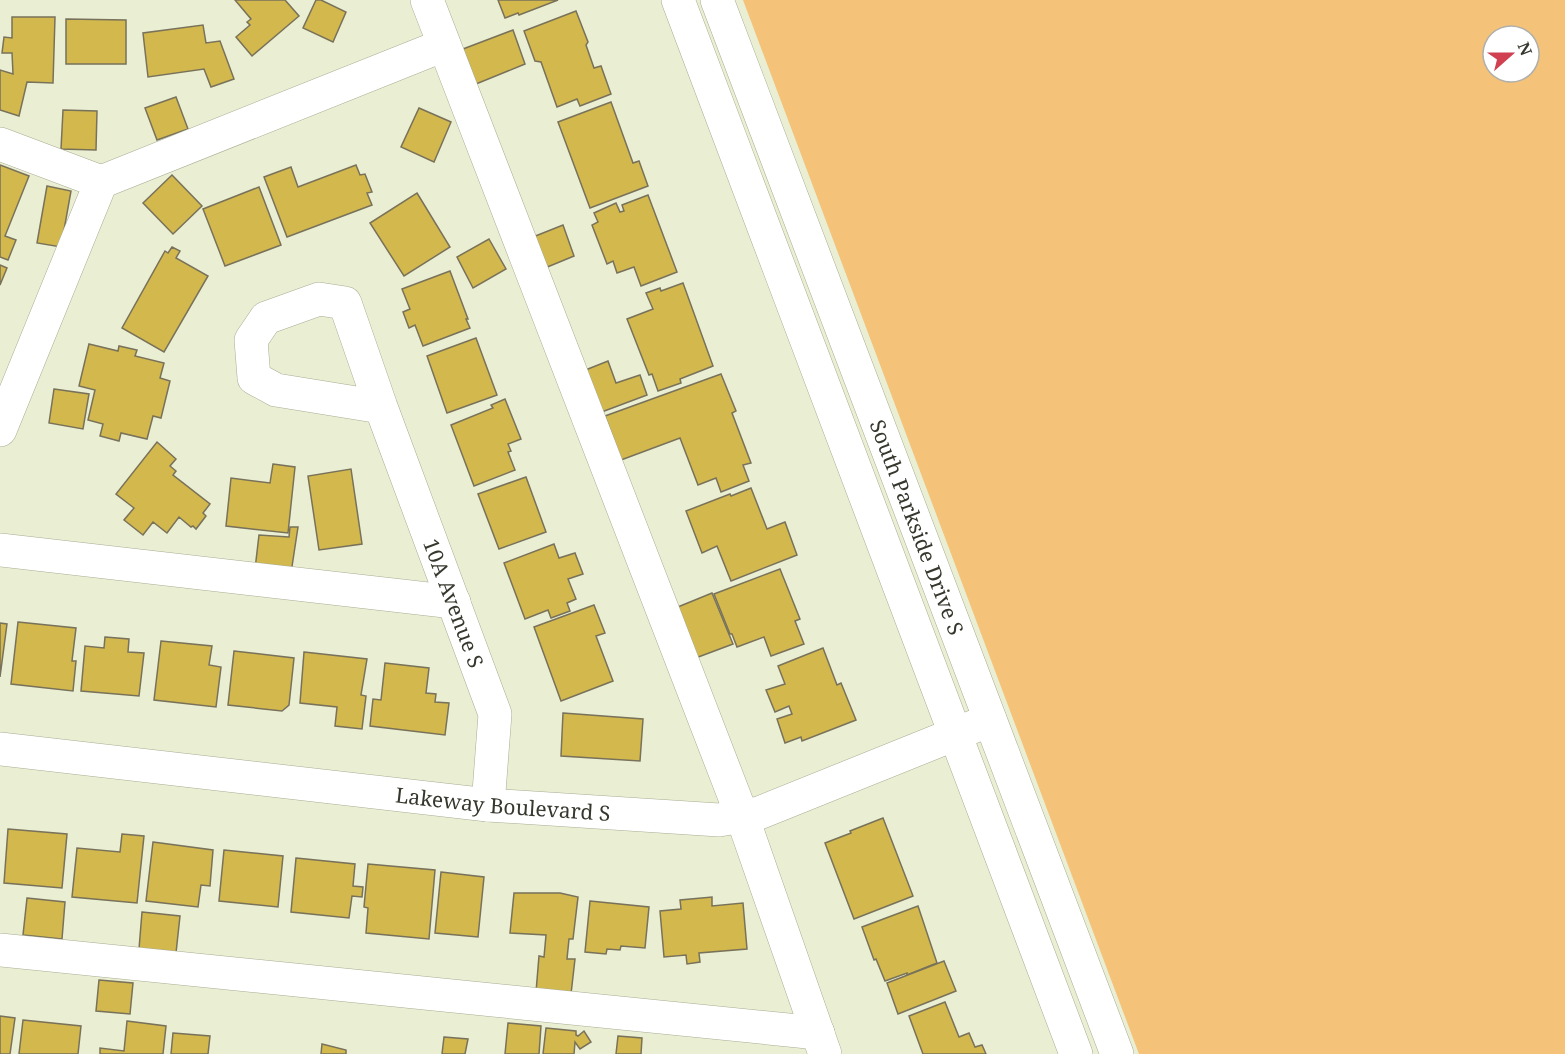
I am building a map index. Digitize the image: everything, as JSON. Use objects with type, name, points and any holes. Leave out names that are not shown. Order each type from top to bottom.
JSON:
[{"type":"main road","points":[[0,950],[822,1044],[742,816],[427,0]]},
{"type":"main road","name":"South Parkside Drive S","points":[[678,0],[1076,1054]]},
{"type":"main road","name":"South Parkside Drive S","points":[[717,0],[1117,1054]]},
{"type":"main road","points":[[0,144],[102,182],[444,45]]},
{"type":"main road","points":[[0,430],[102,182]]},
{"type":"main road","name":"10A Avenue S","points":[[381,407],[495,714],[488,805]]},
{"type":"main road","points":[[0,550],[454,602]]},
{"type":"main road","name":"Lakeway Boulevard S","points":[[0,749],[488,805],[719,820],[759,813],[990,720]]},
{"type":"shaded area","points":[[743,0],[1565,0],[1565,1054],[1139,1054]]},
{"type":"building","points":[[235,0],[285,0],[299,16],[252,56],[236,37],[250,25],[247,22],[251,19]]},
{"type":"building","points":[[316,0],[321,0],[346,12],[333,42],[303,28]]},
{"type":"building","points":[[498,0],[558,0],[505,18]]},
{"type":"building","points":[[576,11],[588,42],[586,45],[594,68],[601,66],[611,94],[580,106],[577,99],[557,107],[541,62],[535,61],[524,31]]},
{"type":"building","points":[[12,17],[55,17],[53,83],[27,82],[19,116],[0,110],[0,70],[13,74],[12,53],[2,53],[4,37],[12,38]]},
{"type":"building","points":[[66,19],[126,20],[126,64],[66,64]]},
{"type":"building","points":[[203,25],[206,43],[220,41],[234,79],[211,87],[204,69],[148,77],[143,33]]},
{"type":"building","points":[[513,30],[525,64],[476,84],[463,49]]},
{"type":"building","points":[[176,97],[188,129],[157,140],[145,108]]},
{"type":"building","points":[[611,102],[633,163],[639,161],[648,186],[590,208],[558,122]]},
{"type":"building","points":[[419,108],[451,122],[434,162],[401,147]]},
{"type":"building","points":[[63,110],[97,111],[96,150],[61,149]]},
{"type":"building","points":[[0,165],[29,176],[5,236],[16,240],[8,260],[0,257]]},
{"type":"building","points":[[356,165],[360,175],[365,174],[372,192],[367,193],[372,205],[287,237],[264,177],[291,167],[298,187]]},
{"type":"building","points":[[172,175],[202,206],[173,234],[143,203]]},
{"type":"building","points":[[47,186],[71,191],[61,247],[37,243]]},
{"type":"building","points":[[259,187],[281,245],[225,266],[203,209]]},
{"type":"building","points":[[417,193],[450,247],[404,276],[370,223]]},
{"type":"building","points":[[648,195],[677,272],[641,286],[634,267],[617,273],[613,261],[607,264],[592,225],[598,222],[594,213],[616,203],[620,212],[624,211],[622,205]]},
{"type":"building","points":[[563,225],[574,256],[545,268],[533,237]]},
{"type":"building","points":[[489,239],[506,269],[473,288],[457,257]]},
{"type":"building","points":[[172,247],[180,251],[176,258],[208,276],[164,352],[122,328],[165,251],[168,253]]},
{"type":"building","points":[[0,265],[7,268],[0,285]]},
{"type":"building","points":[[450,271],[470,328],[423,346],[415,325],[409,328],[403,312],[410,309],[402,289]]},
{"type":"building","points":[[683,283],[713,366],[680,379],[681,383],[658,391],[652,374],[649,375],[627,319],[653,309],[646,293],[660,288],[661,291]]},
{"type":"building","points":[[476,338],[497,395],[447,413],[427,356]]},
{"type":"building","points":[[89,344],[118,351],[119,346],[137,350],[135,356],[164,363],[160,378],[170,381],[161,418],[153,416],[147,439],[121,433],[119,441],[100,436],[103,424],[88,420],[95,390],[79,386]]},
{"type":"building","points":[[608,361],[616,383],[640,375],[647,395],[599,413],[583,371]]},
{"type":"building","points":[[721,374],[736,411],[732,413],[751,463],[743,465],[749,481],[721,492],[716,478],[698,485],[680,438],[621,460],[605,416]]},
{"type":"building","points":[[54,389],[89,394],[83,429],[49,423]]},
{"type":"building","points":[[505,399],[521,439],[508,444],[511,451],[508,452],[515,470],[474,486],[451,425],[493,408],[491,405]]},
{"type":"building","points":[[157,442],[176,459],[170,466],[176,471],[173,475],[210,504],[203,513],[206,516],[196,529],[179,517],[167,533],[153,522],[143,535],[124,520],[134,508],[116,494]]},
{"type":"building","points":[[273,464],[295,467],[288,533],[226,526],[231,478],[270,483]]},
{"type":"building","points":[[351,469],[362,544],[319,550],[308,476]]},
{"type":"building","points":[[526,477],[546,532],[499,549],[478,494]]},
{"type":"building","points":[[751,488],[767,529],[785,522],[797,555],[731,581],[717,546],[702,553],[686,511]]},
{"type":"building","points":[[290,527],[298,527],[291,573],[255,569],[259,535],[289,537]]},
{"type":"building","points":[[554,544],[559,558],[575,553],[583,574],[568,579],[576,599],[567,603],[570,611],[551,618],[548,610],[525,619],[504,563]]},
{"type":"building","points":[[780,569],[800,619],[795,621],[804,644],[771,656],[764,637],[737,647],[714,594]]},
{"type":"building","points":[[712,593],[733,644],[693,659],[673,609]]},
{"type":"building","points":[[594,605],[605,633],[596,636],[613,681],[561,701],[534,627]]},
{"type":"building","points":[[18,622],[76,628],[72,661],[76,661],[73,691],[11,684]]},
{"type":"building","points":[[0,623],[7,624],[0,677]]},
{"type":"building","points":[[105,637],[129,639],[128,652],[144,653],[139,696],[81,691],[85,646],[104,648]]},
{"type":"building","points":[[161,641],[212,646],[209,665],[221,667],[216,707],[154,700]]},
{"type":"building","points":[[823,648],[837,685],[841,683],[856,720],[802,741],[801,737],[785,743],[777,719],[792,714],[789,706],[775,712],[766,690],[785,684],[778,666]]},
{"type":"building","points":[[234,651],[294,658],[289,705],[282,711],[228,705]]},
{"type":"building","points":[[304,652],[367,659],[361,695],[366,696],[362,729],[335,726],[337,707],[300,703]]},
{"type":"building","points":[[385,663],[429,668],[426,693],[436,694],[435,702],[449,703],[445,735],[370,726],[373,699],[381,700]]},
{"type":"building","points":[[563,713],[643,719],[640,761],[561,756]]},
{"type":"building","points":[[883,818],[913,896],[854,919],[825,843]]},
{"type":"building","points":[[8,829],[67,834],[62,888],[4,883]]},
{"type":"building","points":[[122,834],[144,836],[137,903],[72,897],[77,848],[120,852]]},
{"type":"building","points":[[153,842],[213,850],[210,886],[201,885],[198,907],[146,901]]},
{"type":"building","points":[[224,850],[283,856],[278,907],[219,901]]},
{"type":"building","points":[[296,858],[355,864],[353,886],[363,887],[362,897],[352,896],[349,918],[291,912]]},
{"type":"building","points":[[368,864],[435,870],[429,939],[366,933],[368,908],[364,907]]},
{"type":"building","points":[[441,872],[484,877],[478,937],[435,933]]},
{"type":"building","points":[[514,893],[560,893],[578,897],[573,939],[569,939],[567,959],[575,959],[571,994],[536,992],[539,956],[544,957],[546,935],[510,933]]},
{"type":"building","points":[[712,897],[712,906],[743,903],[747,949],[699,953],[700,962],[687,964],[686,955],[664,957],[660,911],[681,909],[680,900]]},
{"type":"building","points":[[27,898],[65,902],[62,939],[23,935]]},
{"type":"building","points":[[590,901],[649,907],[645,948],[621,946],[620,950],[607,949],[606,954],[585,952]]},
{"type":"building","points":[[918,906],[937,963],[885,981],[876,959],[874,960],[862,927]]},
{"type":"building","points":[[142,912],[180,916],[176,953],[139,949]]},
{"type":"building","points":[[944,961],[956,991],[898,1014],[887,983]]},
{"type":"building","points":[[99,980],[133,983],[130,1014],[96,1011]]},
{"type":"building","points":[[945,1002],[959,1037],[969,1033],[975,1047],[982,1045],[986,1054],[923,1054],[909,1016]]},
{"type":"building","points":[[0,1016],[15,1018],[10,1054],[0,1054]]},
{"type":"building","points":[[23,1020],[81,1026],[78,1054],[19,1054]]},
{"type":"building","points":[[127,1021],[166,1026],[163,1054],[100,1054],[100,1048],[124,1051]]},
{"type":"building","points":[[508,1023],[541,1026],[539,1054],[505,1054]]},
{"type":"building","points":[[546,1028],[576,1031],[578,1036],[584,1031],[591,1042],[580,1049],[575,1042],[574,1054],[543,1054]]},
{"type":"building","points":[[173,1033],[210,1036],[208,1054],[171,1054]]},
{"type":"building","points":[[618,1036],[642,1038],[641,1054],[616,1054]]},
{"type":"building","points":[[444,1037],[468,1039],[465,1054],[442,1054]]},
{"type":"building","points":[[322,1044],[346,1050],[346,1054],[321,1054]]}]
